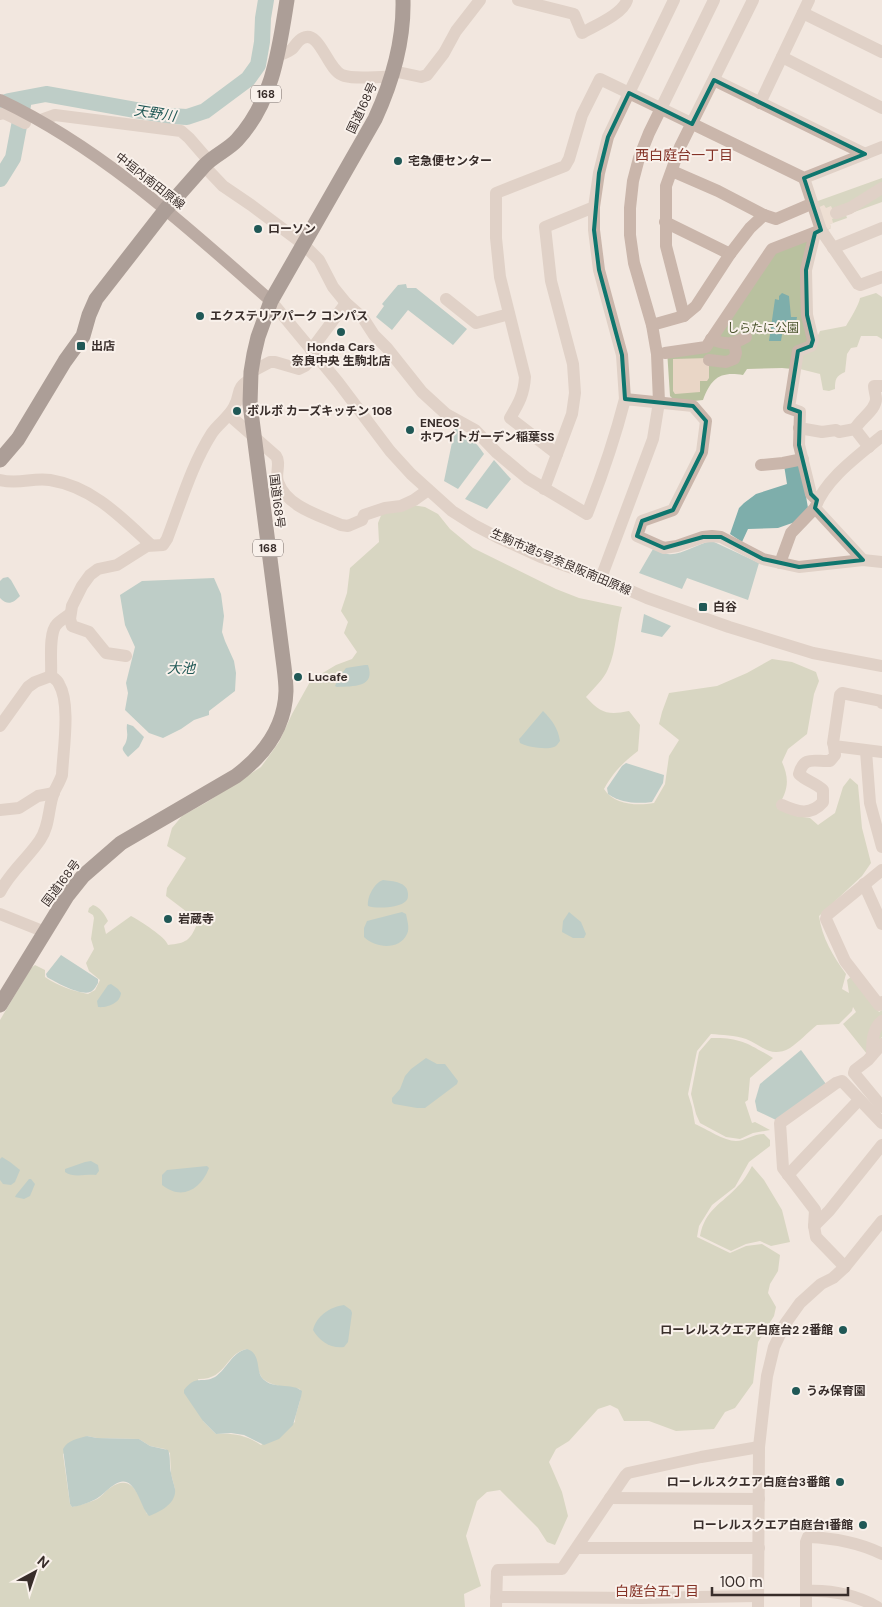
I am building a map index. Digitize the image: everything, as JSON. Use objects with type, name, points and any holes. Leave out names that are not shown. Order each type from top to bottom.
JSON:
[{"type":"highway","name":"168","points":[[0,460],[18,439],[65,361],[84,336],[89,315],[96,299],[166,210],[206,163],[236,141],[249,126],[269,88],[278,56],[287,0]]},
{"type":"highway","name":"国道168号","points":[[0,1005],[67,896],[82,876],[121,843],[236,776],[253,764],[266,748],[277,729],[286,691],[250,404],[251,375],[258,337],[271,301],[375,119],[392,74],[401,30],[403,0]]},
{"type":"main road","name":"中垣内南田原線","points":[[0,100],[25,117],[41,120],[75,141],[166,210],[271,301]]},
{"type":"street","points":[[278,56],[290,50],[303,38],[309,37],[320,45],[329,63],[341,75],[349,77],[392,74],[421,77],[427,75],[444,53],[456,31],[480,0]]},
{"type":"street","points":[[518,0],[574,14],[582,32],[619,12],[627,0]]},
{"type":"street","points":[[41,120],[54,115],[181,132],[189,138],[223,186],[303,244],[319,260],[333,287],[346,303],[363,318],[374,335],[387,348],[422,392],[446,414],[475,430],[497,453],[527,478],[587,514],[610,452],[625,399],[622,355],[599,270],[594,230],[594,207],[599,173],[608,137],[674,0]]},
{"type":"street","points":[[601,578],[653,439],[659,402],[657,354],[652,325],[634,263],[630,235],[633,181],[639,158],[649,133],[714,0]]},
{"type":"street","points":[[684,316],[666,246],[666,186],[680,147],[753,0]]},
{"type":"street","points":[[760,102],[809,0]]},
{"type":"street","points":[[803,13],[882,52]]},
{"type":"street","points":[[782,56],[882,108]]},
{"type":"street","points":[[557,454],[510,418],[520,402],[524,390],[525,377],[500,277],[496,238],[496,193],[565,166],[569,159],[582,114],[600,79],[804,178],[882,147]]},
{"type":"street","points":[[714,80],[865,154]]},
{"type":"street","points":[[0,114],[25,117]]},
{"type":"street","points":[[672,170],[776,219],[811,204]]},
{"type":"street","points":[[804,178],[819,225],[858,284],[860,285],[882,277]]},
{"type":"street","points":[[836,213],[850,208],[882,188]]},
{"type":"street","points":[[544,489],[572,414],[575,394],[573,364],[551,281],[545,227],[594,207]]},
{"type":"street","points":[[652,325],[684,316],[696,306],[730,254],[750,228],[764,215]]},
{"type":"street","points":[[665,222],[730,254]]},
{"type":"street","points":[[665,353],[706,347],[772,249],[819,225]]},
{"type":"street","points":[[819,225],[806,270],[807,316],[813,340],[811,346],[798,351],[789,408],[800,412],[799,445],[811,494],[816,504],[863,560]]},
{"type":"street","points":[[833,248],[882,228]]},
{"type":"street","points":[[446,299],[476,323],[509,314]]},
{"type":"street","name":"生駒市道5号奈良阪南田原線","points":[[271,301],[390,451],[428,490],[474,525],[541,557],[601,578],[647,598],[738,630],[813,653],[882,666]]},
{"type":"street","points":[[126,656],[106,653],[89,632],[72,626],[70,614],[72,606],[82,586],[98,569],[117,565],[147,546],[163,545],[167,539],[191,474],[213,432],[229,415],[235,405],[239,387],[251,375],[270,362],[299,370],[305,366],[346,303]]},
{"type":"street","points":[[711,339],[723,344],[734,343],[746,337]]},
{"type":"street","points":[[708,360],[726,362],[734,359],[736,353],[734,343]]},
{"type":"street","points":[[799,428],[822,432],[836,430],[839,432],[855,429],[876,400],[874,386],[882,386]]},
{"type":"street","points":[[625,399],[693,406],[706,421],[702,452],[673,510],[642,521],[637,536]]},
{"type":"street","points":[[229,415],[276,456],[278,459],[278,482],[294,502],[302,508],[341,525],[348,526],[362,520],[364,515],[385,508],[401,506],[428,490]]},
{"type":"street","points":[[855,429],[870,446]]},
{"type":"street","points":[[780,563],[791,532],[816,504],[819,496],[835,478],[882,436]]},
{"type":"street","points":[[761,465],[803,459]]},
{"type":"street","points":[[0,480],[20,482],[47,479],[81,489],[111,509],[151,546]]},
{"type":"street","points":[[620,530],[664,548],[678,546],[703,537],[721,537],[763,559],[799,567],[863,560],[882,562]]},
{"type":"street","points":[[50,676],[53,631],[56,625],[70,614]]},
{"type":"street","points":[[0,726],[28,687],[50,676]]},
{"type":"street","points":[[0,892],[17,867],[41,840],[54,793],[60,783],[66,710],[59,682],[50,676]]},
{"type":"street","points":[[782,805],[798,812],[818,808],[823,802],[823,790],[800,774],[801,768],[805,763],[811,760],[830,761],[835,755],[833,743],[840,695],[842,693],[882,700],[882,703]]},
{"type":"street","points":[[834,746],[882,752]]},
{"type":"street","points":[[866,751],[870,804],[882,847]]},
{"type":"street","points":[[0,810],[19,808],[38,796],[54,793]]},
{"type":"street","points":[[882,870],[827,916],[826,919],[845,961],[879,1004],[882,1002]]},
{"type":"street","points":[[864,884],[882,924]]},
{"type":"street","points":[[0,914],[45,932]]},
{"type":"street","points":[[872,1055],[874,1032],[880,1026]]},
{"type":"street","points":[[882,1044],[854,1070],[854,1073],[882,1107]]},
{"type":"street","points":[[844,1267],[816,1236],[814,1226],[815,1210],[783,1168],[780,1123],[836,1083],[842,1081],[882,1124]]},
{"type":"street","points":[[788,1175],[859,1100]]},
{"type":"street","points":[[814,1226],[829,1211],[882,1145]]},
{"type":"street","points":[[759,1447],[628,1473],[562,1569],[498,1570],[496,1602],[641,1598],[758,1602],[759,1447],[767,1376],[774,1347],[785,1324],[800,1302],[821,1284],[834,1278],[882,1221]]},
{"type":"street","points":[[610,1498],[759,1499]]},
{"type":"street","points":[[806,1607],[806,1542],[808,1537],[826,1537],[850,1541],[882,1554]]},
{"type":"street","points":[[577,1548],[759,1548]]},
{"type":"street","points":[[806,1591],[822,1590],[842,1594],[860,1599],[877,1607]]},
{"type":"highlighted area","points":[[714,80],[865,154],[804,178],[821,230],[815,233],[806,270],[807,315],[813,340],[811,346],[798,351],[789,408],[800,412],[799,445],[811,494],[817,500],[815,508],[863,560],[799,567],[763,559],[721,537],[703,537],[664,548],[637,536],[642,521],[673,510],[702,452],[706,421],[693,406],[625,399],[622,355],[599,270],[594,230],[599,173],[608,137],[629,93],[692,124]]},
{"type":"green space","points":[[882,178],[882,202],[846,215],[847,218],[830,224],[831,228],[826,231],[815,202]]},
{"type":"green space","name":"しらたに公園","points":[[812,236],[811,340],[793,369],[747,369],[743,375],[728,374],[717,378],[709,387],[703,400],[674,400],[670,396],[667,350],[703,344],[771,246]]},
{"type":"green space","points":[[876,293],[882,297],[882,339],[877,336],[861,336],[857,347],[851,348],[847,354],[845,372],[837,378],[835,389],[823,390],[820,374],[800,369],[801,353],[817,337],[820,331],[846,326],[860,298]]},
{"type":"green space","points":[[412,505],[425,507],[438,514],[450,529],[473,548],[556,589],[579,598],[622,607],[613,654],[608,669],[586,697],[596,707],[606,712],[629,711],[640,725],[638,751],[619,768],[604,789],[608,794],[620,801],[633,804],[654,803],[665,784],[669,756],[679,740],[659,724],[669,693],[717,686],[747,673],[772,659],[792,662],[816,672],[819,681],[814,694],[807,734],[788,749],[782,762],[787,785],[784,796],[777,808],[796,816],[810,818],[818,825],[835,813],[843,787],[850,778],[858,785],[862,828],[871,863],[862,876],[819,916],[829,946],[846,974],[842,989],[849,993],[847,980],[852,976],[879,1012],[882,1010],[882,1037],[867,1054],[843,1024],[856,1012],[853,1007],[852,1011],[839,1024],[817,1025],[793,1046],[783,1051],[772,1052],[742,1038],[711,1034],[697,1051],[688,1094],[695,1124],[731,1140],[739,1141],[764,1134],[770,1140],[770,1146],[749,1162],[735,1187],[712,1205],[699,1226],[697,1237],[730,1253],[746,1246],[762,1244],[780,1255],[778,1271],[770,1284],[768,1293],[776,1307],[774,1316],[758,1342],[753,1383],[735,1408],[725,1412],[714,1429],[676,1431],[649,1421],[624,1421],[618,1409],[610,1405],[598,1409],[569,1441],[556,1449],[549,1462],[562,1492],[568,1516],[555,1545],[547,1542],[538,1528],[500,1490],[487,1492],[477,1501],[466,1536],[481,1586],[464,1594],[465,1607],[0,1607],[0,1020],[31,968],[35,965],[45,970],[45,977],[60,986],[88,994],[95,990],[100,980],[89,971],[86,963],[94,949],[91,939],[94,918],[88,912],[89,908],[93,905],[100,909],[108,921],[104,926],[106,934],[131,916],[158,934],[168,945],[183,942],[189,938],[197,924],[187,912],[166,896],[167,888],[186,858],[167,846],[172,828],[182,816],[261,767],[279,742],[311,680],[336,665],[352,659],[357,652],[344,633],[348,622],[341,611],[347,593],[350,568],[379,542],[378,523],[382,513]],"holes":[[[247,1349],[262,1378],[275,1385],[300,1389],[301,1393],[295,1422],[261,1445],[240,1435],[216,1434],[203,1421],[198,1379],[215,1375],[240,1351]],[[87,1436],[139,1439],[150,1446],[165,1449],[170,1453],[171,1474],[175,1489],[147,1514],[138,1494],[130,1485],[124,1483],[110,1488],[97,1499],[72,1507],[63,1454]]]},
{"type":"green space","points":[[711,1038],[744,1042],[773,1058],[750,1078],[748,1100],[745,1102],[752,1123],[755,1122],[770,1130],[753,1133],[740,1139],[726,1137],[700,1123],[691,1094],[699,1052]]},
{"type":"green space","points":[[752,1166],[764,1180],[782,1210],[790,1242],[771,1246],[760,1241],[746,1244],[731,1251],[700,1236],[702,1227],[710,1213],[740,1184]]},
{"type":"shaded area","points":[[824,205],[826,208],[831,206],[836,217],[832,219],[831,228],[826,230],[817,208]]},
{"type":"shaded area","points":[[709,358],[709,378],[707,381],[700,381],[700,392],[675,394],[673,391],[673,359]]},
{"type":"water","points":[[406,284],[407,288],[416,288],[467,329],[453,345],[408,310],[392,330],[376,317],[384,306],[382,304],[398,285]]},
{"type":"water","points":[[782,293],[789,296],[791,317],[797,317],[796,323],[784,322],[781,341],[769,341],[775,299],[779,300],[779,296]]},
{"type":"water","points":[[455,428],[471,439],[484,454],[458,489],[444,481]]},
{"type":"water","points":[[494,460],[511,479],[487,509],[465,499]]},
{"type":"water","points":[[800,461],[808,508],[795,522],[778,528],[748,529],[742,542],[730,534],[739,508],[756,494],[787,484],[784,465]]},
{"type":"water","points":[[712,541],[759,563],[748,600],[687,578],[682,589],[639,573],[653,549],[666,554],[673,554]]},
{"type":"water","points":[[8,577],[20,596],[10,603],[0,598],[0,581]]},
{"type":"water","name":"大池","points":[[214,578],[221,594],[224,616],[222,632],[234,661],[236,673],[235,691],[209,711],[209,715],[194,720],[163,738],[149,733],[125,710],[128,693],[126,683],[135,647],[125,625],[120,595],[142,581]]},
{"type":"water","points":[[644,614],[671,626],[662,637],[641,632]]},
{"type":"water","points":[[368,665],[370,673],[366,682],[356,686],[335,686],[346,668]]},
{"type":"water","points":[[543,711],[554,724],[560,741],[555,747],[551,748],[532,747],[520,743],[519,739]]},
{"type":"water","points":[[127,724],[133,726],[144,737],[139,747],[128,757],[123,749],[127,738]]},
{"type":"water","points":[[626,763],[664,775],[663,783],[652,802],[629,802],[608,794],[607,788]]},
{"type":"water","points":[[383,880],[399,883],[406,887],[408,898],[406,901],[399,905],[388,907],[368,906],[372,891]]},
{"type":"water","points":[[402,912],[406,914],[408,929],[407,934],[398,943],[387,946],[374,944],[364,937],[364,928],[367,921]]},
{"type":"water","points":[[569,912],[581,922],[586,934],[584,938],[573,938],[562,932],[563,921]]},
{"type":"water","points":[[61,955],[98,979],[98,983],[93,991],[81,992],[47,977],[46,974]]},
{"type":"water","points":[[111,984],[121,993],[120,997],[112,1005],[98,1007],[97,1001],[108,985]]},
{"type":"water","points":[[801,1050],[826,1084],[776,1120],[757,1111],[755,1101],[760,1084]]},
{"type":"water","points":[[426,1058],[437,1064],[445,1064],[458,1081],[457,1084],[425,1108],[394,1104],[392,1098],[400,1089],[405,1076]]},
{"type":"water","points":[[2,1157],[20,1170],[15,1182],[11,1185],[3,1184],[0,1180],[0,1159]]},
{"type":"water","points":[[91,1161],[98,1165],[99,1171],[96,1175],[75,1175],[65,1172],[65,1169]]},
{"type":"water","points":[[207,1166],[209,1168],[206,1175],[196,1187],[190,1190],[177,1192],[169,1190],[162,1185],[162,1175],[167,1170]]},
{"type":"water","points":[[29,1179],[35,1184],[30,1196],[24,1199],[15,1197],[16,1195]]},
{"type":"water","points":[[344,1305],[352,1313],[348,1342],[344,1347],[335,1347],[322,1341],[313,1330],[320,1316]]},
{"type":"water","points":[[247,1349],[255,1355],[259,1372],[263,1379],[272,1384],[298,1388],[302,1391],[293,1425],[279,1439],[264,1445],[244,1435],[231,1433],[216,1434],[203,1421],[184,1393],[184,1390],[192,1382],[215,1377],[233,1357]]},
{"type":"water","points":[[87,1436],[139,1439],[150,1446],[168,1450],[170,1470],[175,1489],[171,1503],[149,1516],[131,1485],[121,1482],[116,1483],[98,1498],[72,1507],[70,1504],[63,1449],[70,1442]]},
{"type":"waterway","name":"天野川","points":[[0,104],[46,94],[169,116],[187,117],[205,111],[248,79],[258,65],[266,0]]},
{"type":"waterway","points":[[0,179],[13,158],[23,105]]},
{"type":"place","name":"宅急便センター","points":[[398,161]]},
{"type":"place","name":"ローソン","points":[[258,229]]},
{"type":"place","name":"エクステリアパーク コンパス","points":[[200,316]]},
{"type":"place","name":"Honda Cars 奈良中央 生駒北店","points":[[341,332]]},
{"type":"place","name":"出店","points":[[81,346]]},
{"type":"place","name":"ボルボ カーズキッチン 108","points":[[237,411]]},
{"type":"place","name":"ENEOS ホワイトガーデン稲葉SS","points":[[410,430]]},
{"type":"place","name":"白谷","points":[[703,607]]},
{"type":"place","name":"Lucafe","points":[[298,677]]},
{"type":"place","name":"岩蔵寺","points":[[168,919]]},
{"type":"place","name":"ローレルスクエア白庭台2 2番館","points":[[843,1330]]},
{"type":"place","name":"うみ保育園","points":[[796,1391]]},
{"type":"place","name":"ローレルスクエア白庭台3番館","points":[[840,1482]]},
{"type":"place","name":"ローレルスクエア白庭台1番館","points":[[863,1525]]},
{"type":"district","name":"西白庭台一丁目","points":[[684,155]]},
{"type":"district","name":"白庭台五丁目","points":[[657,1591]]}]
